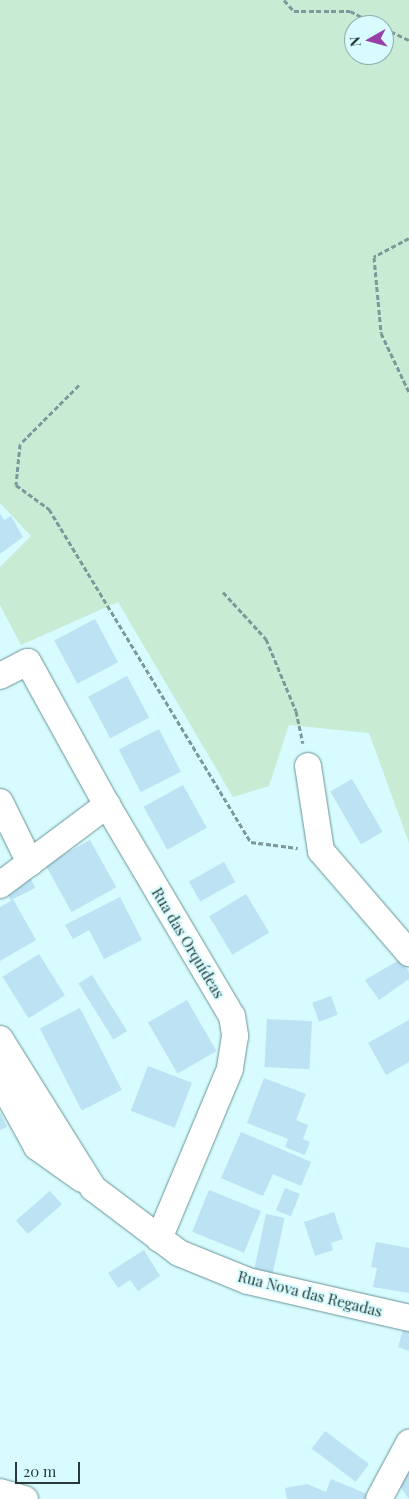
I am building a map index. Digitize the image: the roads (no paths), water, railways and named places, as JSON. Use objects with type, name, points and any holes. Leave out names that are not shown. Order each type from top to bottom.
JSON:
[{"type":"street","name":"Rua das Orquídeas","points":[[0,676],[28,662],[107,805],[232,1016],[235,1036],[230,1070],[159,1239]]},
{"type":"street","points":[[308,766],[321,851],[409,953]]},
{"type":"street","points":[[0,802],[30,863]]},
{"type":"street","points":[[0,885],[107,805]]},
{"type":"street","points":[[0,1039],[94,1188]]},
{"type":"street","name":"Rua Nova das Regadas","points":[[0,1049],[10,1098],[37,1147],[179,1253],[248,1281],[409,1318]]},
{"type":"street","points":[[379,1499],[409,1443]]},
{"type":"street","points":[[0,1492],[25,1499]]}]
